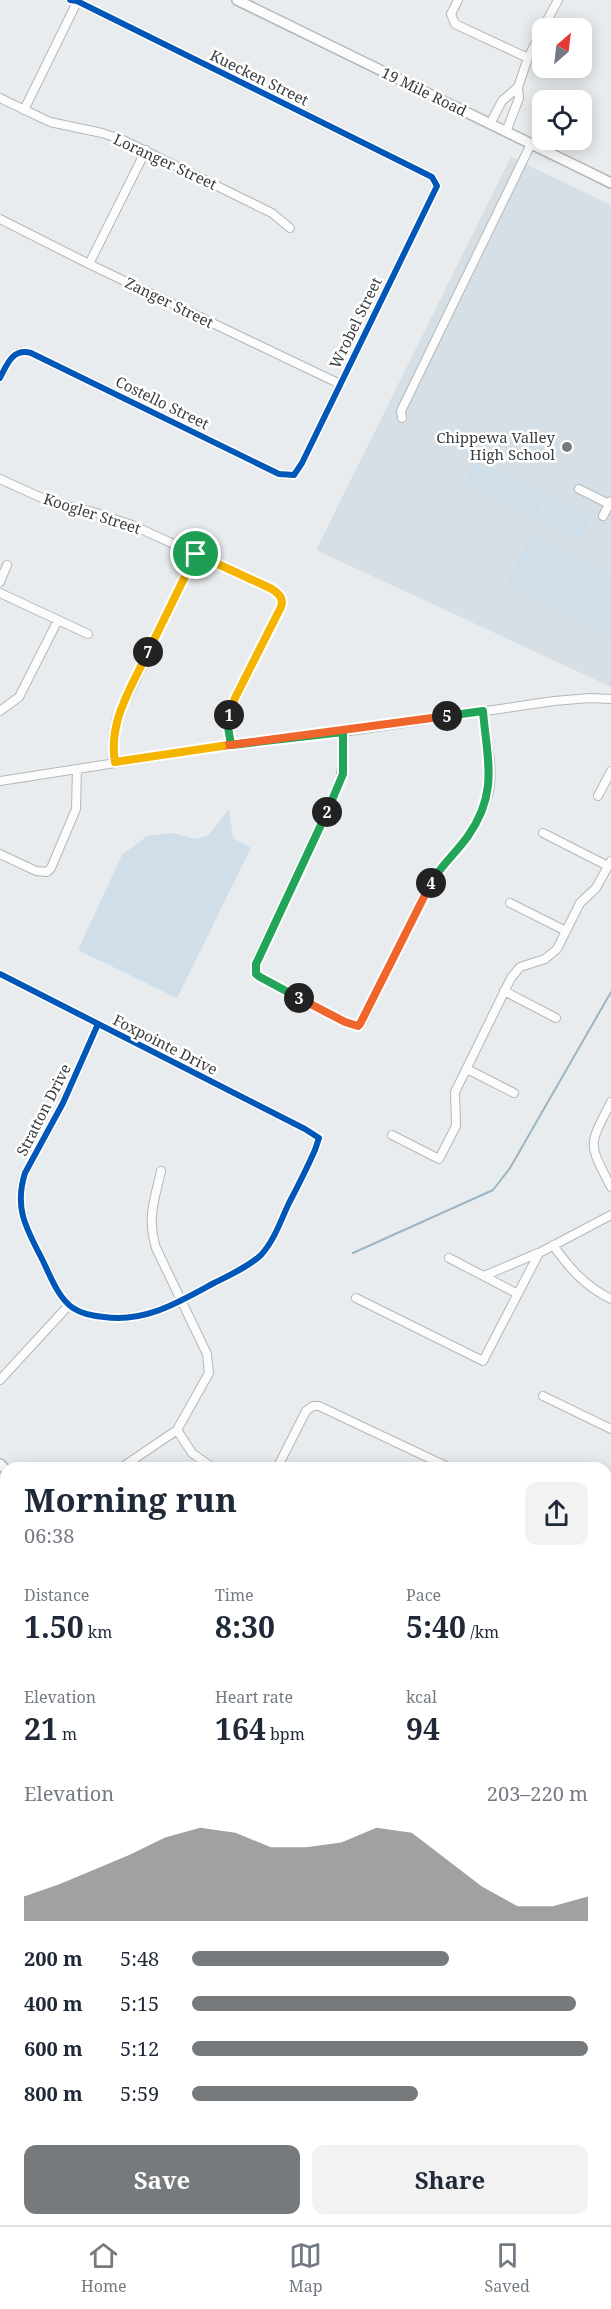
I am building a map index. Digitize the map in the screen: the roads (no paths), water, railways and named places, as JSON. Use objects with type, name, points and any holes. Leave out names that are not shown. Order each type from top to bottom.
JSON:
[{"type":"street","points":[[24,110],[75,0]]},
{"type":"street","name":"Kuecken Street","points":[[75,0],[436,181]]},
{"type":"street","name":"19 Mile Road","points":[[237,0],[611,183]]},
{"type":"street","points":[[458,0],[451,14],[455,24],[528,58]]},
{"type":"street","points":[[549,18],[558,0]]},
{"type":"street","points":[[506,132],[519,98],[518,87],[532,50]]},
{"type":"street","points":[[490,124],[502,101],[518,87]]},
{"type":"street","name":"Loranger Street","points":[[0,98],[50,122],[113,136],[146,150],[272,213],[290,228]]},
{"type":"street","points":[[402,418],[401,411],[531,144]]},
{"type":"street","points":[[89,264],[146,150]]},
{"type":"street","name":"Wrobel Street","points":[[294,475],[302,463],[406,247],[435,195],[436,181]]},
{"type":"street","name":"Zanger Street","points":[[0,219],[340,384]]},
{"type":"street","name":"Costello Street","points":[[0,378],[11,359],[20,351],[38,355],[279,474],[294,475]]},
{"type":"street","name":"Koogler Street","points":[[0,479],[53,502],[132,525],[272,589],[281,596],[281,607],[229,712],[228,727],[231,745]]},
{"type":"street","points":[[579,489],[607,503],[611,501],[603,516]]},
{"type":"street","points":[[115,762],[113,739],[116,721],[196,554]]},
{"type":"street","points":[[0,582],[7,566]]},
{"type":"street","points":[[0,593],[88,634]]},
{"type":"street","points":[[0,711],[19,697],[58,620]]},
{"type":"street","points":[[0,781],[231,745],[343,732],[483,711],[574,699],[611,699]]},
{"type":"street","points":[[343,732],[343,774],[329,809],[257,959],[256,974],[335,1017],[358,1026],[363,1021],[425,892],[470,833],[486,799],[490,772],[483,711]]},
{"type":"street","points":[[0,854],[36,872],[47,872],[56,861],[74,816],[77,802],[77,769]]},
{"type":"street","points":[[598,796],[611,771]]},
{"type":"street","points":[[392,1134],[440,1159],[456,1126],[454,1097],[504,992],[520,967],[552,955],[580,903],[596,888],[610,863],[543,833]]},
{"type":"street","points":[[510,903],[566,931]]},
{"type":"street","name":"Foxpointe Drive","points":[[0,975],[319,1138],[278,1227],[261,1255],[243,1268],[181,1300]]},
{"type":"street","points":[[504,992],[556,1018]]},
{"type":"street","name":"Stratton Drive","points":[[69,1305],[58,1290],[23,1220],[20,1195],[26,1173],[63,1103],[98,1024]]},
{"type":"street","points":[[466,1068],[514,1093]]},
{"type":"street","points":[[611,1102],[592,1144],[594,1154],[611,1187]]},
{"type":"street","points":[[131,1462],[177,1430],[209,1373],[207,1354],[156,1248],[150,1226],[161,1171]]},
{"type":"street","points":[[484,1276],[539,1253],[611,1215]]},
{"type":"street","points":[[553,1245],[579,1279],[594,1291],[611,1299]]},
{"type":"street","points":[[356,1298],[483,1361],[539,1253]]},
{"type":"street","points":[[449,1258],[518,1294]]},
{"type":"street","points":[[0,1380],[69,1305],[94,1316],[125,1318],[150,1314],[181,1300]]},
{"type":"street","points":[[543,1396],[611,1429]]},
{"type":"street","points":[[280,1462],[306,1411],[310,1407],[319,1406],[437,1462]]},
{"type":"street","points":[[177,1430],[192,1453],[205,1462]]},
{"type":"waterway","points":[[353,1253],[493,1190],[510,1168],[611,992]]},
{"type":"place","name":"Chippewa Valley High School","points":[[567,447]]}]
